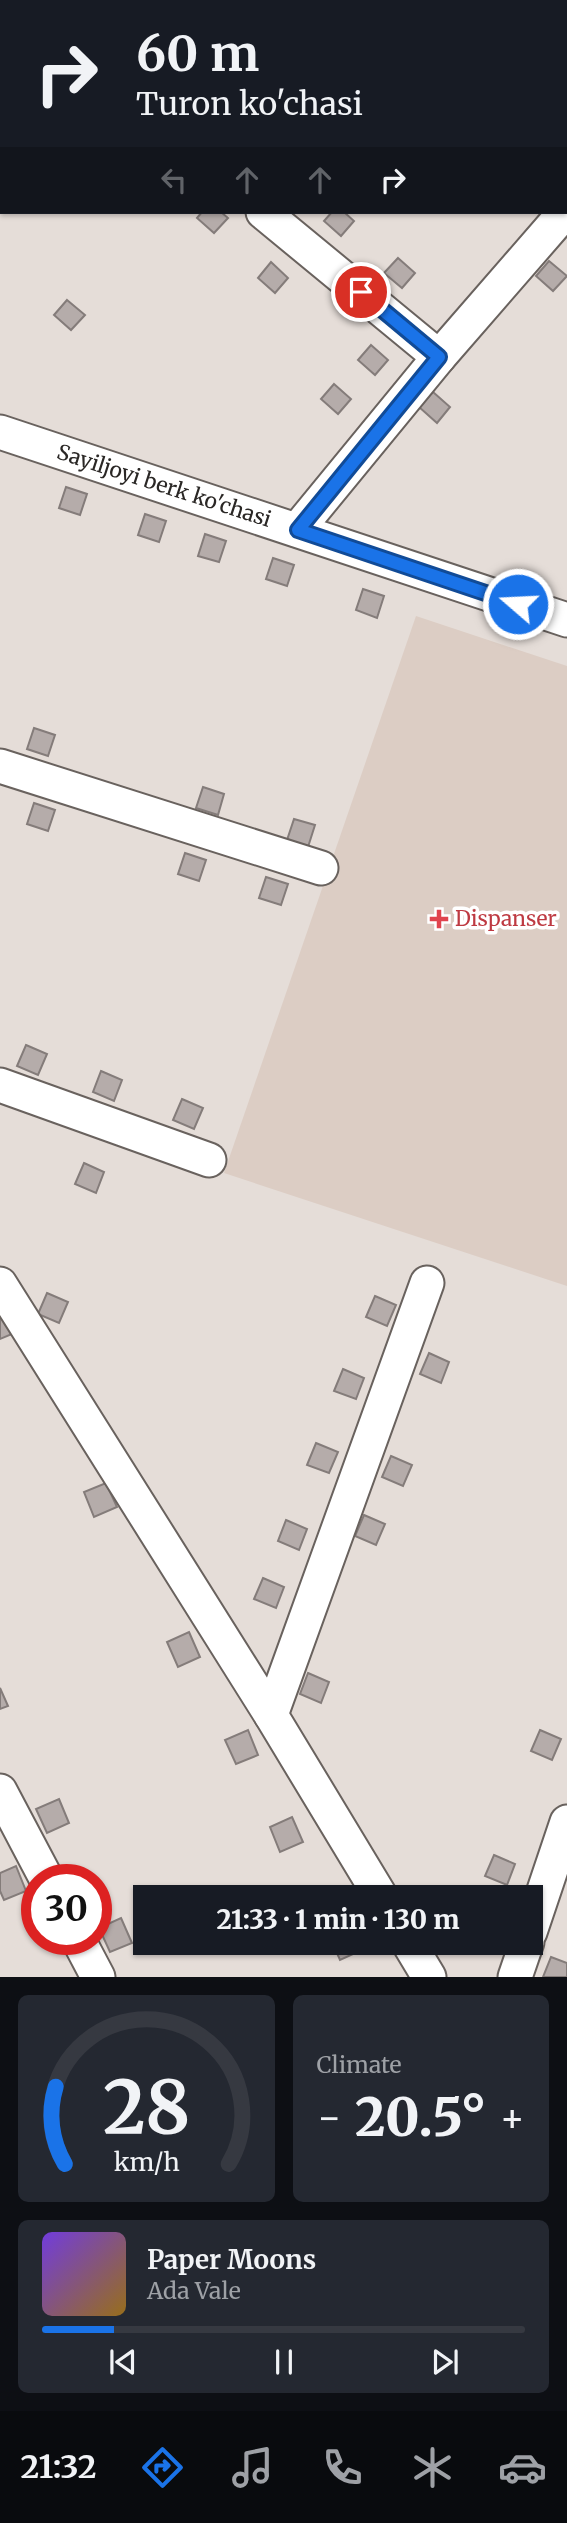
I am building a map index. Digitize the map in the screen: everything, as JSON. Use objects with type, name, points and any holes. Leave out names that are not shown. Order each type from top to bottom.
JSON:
[{"type":"street","points":[[265,214],[439,357]]},
{"type":"street","points":[[298,530],[439,357],[563,214]]},
{"type":"street","name":"Sayiljoyi berk ko'chasi","points":[[0,432],[567,620]]},
{"type":"street","points":[[0,766],[321,868]]},
{"type":"street","points":[[0,1085],[209,1160]]},
{"type":"street","points":[[271,1715],[427,1283]]},
{"type":"street","points":[[0,1284],[271,1715],[373,1885]]},
{"type":"street","points":[[0,1791],[39,1864]]},
{"type":"street","points":[[543,1893],[567,1822]]},
{"type":"street","points":[[86,1955],[98,1977]]},
{"type":"street","points":[[416,1955],[429,1977]]},
{"type":"street","points":[[515,1977],[523,1955]]},
{"type":"shaded area","name":"Dispanser","points":[[416,616],[567,666],[567,1286],[224,1173]]},
{"type":"building","points":[[200,214],[223,214],[228,218],[214,233],[197,218]]},
{"type":"building","points":[[330,214],[346,214],[354,221],[341,236],[324,221]]},
{"type":"building","points":[[398,258],[415,273],[402,288],[384,273]]},
{"type":"building","points":[[549,261],[567,276],[553,291],[536,276]]},
{"type":"building","points":[[271,262],[288,278],[275,293],[258,278]]},
{"type":"building","points":[[67,300],[85,315],[71,330],[54,315]]},
{"type":"building","points":[[371,345],[388,360],[375,375],[358,360]]},
{"type":"building","points":[[334,384],[351,399],[338,414],[321,399]]},
{"type":"building","points":[[433,392],[450,407],[437,423],[419,407]]},
{"type":"building","points":[[66,487],[87,494],[80,515],[59,508]]},
{"type":"building","points":[[145,514],[166,521],[159,542],[138,535]]},
{"type":"building","points":[[205,534],[226,541],[219,562],[198,556]]},
{"type":"building","points":[[273,558],[294,565],[287,586],[266,579]]},
{"type":"building","points":[[363,589],[384,596],[377,618],[356,610]]},
{"type":"building","points":[[34,728],[55,735],[48,756],[27,749]]},
{"type":"building","points":[[203,787],[224,794],[218,815],[196,808]]},
{"type":"building","points":[[34,803],[55,810],[48,831],[27,824]]},
{"type":"building","points":[[294,819],[315,825],[308,847],[287,840]]},
{"type":"building","points":[[185,853],[206,860],[199,881],[178,874]]},
{"type":"building","points":[[266,877],[288,884],[281,905],[259,898]]},
{"type":"building","points":[[26,1045],[47,1054],[38,1075],[17,1066]]},
{"type":"building","points":[[101,1071],[122,1080],[114,1101],[93,1092]]},
{"type":"building","points":[[182,1099],[203,1108],[194,1129],[173,1120]]},
{"type":"building","points":[[84,1163],[104,1172],[96,1193],[75,1184]]},
{"type":"building","points":[[47,1293],[68,1302],[59,1323],[38,1314]]},
{"type":"building","points":[[375,1296],[396,1305],[387,1326],[366,1317]]},
{"type":"building","points":[[0,1309],[19,1331],[0,1339]]},
{"type":"building","points":[[429,1353],[449,1362],[441,1383],[420,1374]]},
{"type":"building","points":[[343,1369],[364,1378],[356,1399],[334,1391]]},
{"type":"building","points":[[316,1443],[338,1452],[329,1473],[307,1465]]},
{"type":"building","points":[[391,1456],[412,1465],[403,1486],[382,1477]]},
{"type":"building","points":[[106,1483],[117,1507],[94,1517],[84,1492]]},
{"type":"building","points":[[364,1515],[385,1524],[376,1545],[355,1536]]},
{"type":"building","points":[[286,1520],[307,1529],[299,1550],[278,1541]]},
{"type":"building","points":[[263,1578],[284,1587],[276,1608],[254,1599]]},
{"type":"building","points":[[189,1632],[200,1657],[178,1667],[167,1642]]},
{"type":"building","points":[[308,1673],[329,1682],[321,1703],[300,1694]]},
{"type":"building","points":[[0,1688],[8,1706],[0,1709]]},
{"type":"building","points":[[248,1730],[258,1755],[236,1764],[225,1740]]},
{"type":"building","points":[[540,1730],[561,1739],[552,1760],[531,1751]]},
{"type":"building","points":[[59,1799],[69,1823],[47,1833],[36,1809]]},
{"type":"building","points":[[292,1817],[303,1842],[280,1852],[270,1827]]},
{"type":"building","points":[[494,1855],[515,1864],[507,1885],[485,1876]]},
{"type":"building","points":[[16,1866],[21,1878],[21,1893],[4,1900],[0,1891],[0,1873]]},
{"type":"building","points":[[121,1918],[132,1943],[112,1951],[112,1922]]},
{"type":"building","points":[[338,1955],[351,1955],[340,1960]]},
{"type":"building","points":[[551,1957],[567,1963],[567,1977],[543,1977]]},
{"type":"place","name":"Dispanser","points":[[439,919]]},
{"type":"route","points":[[361,292],[439,357],[298,530],[518,604]]}]
